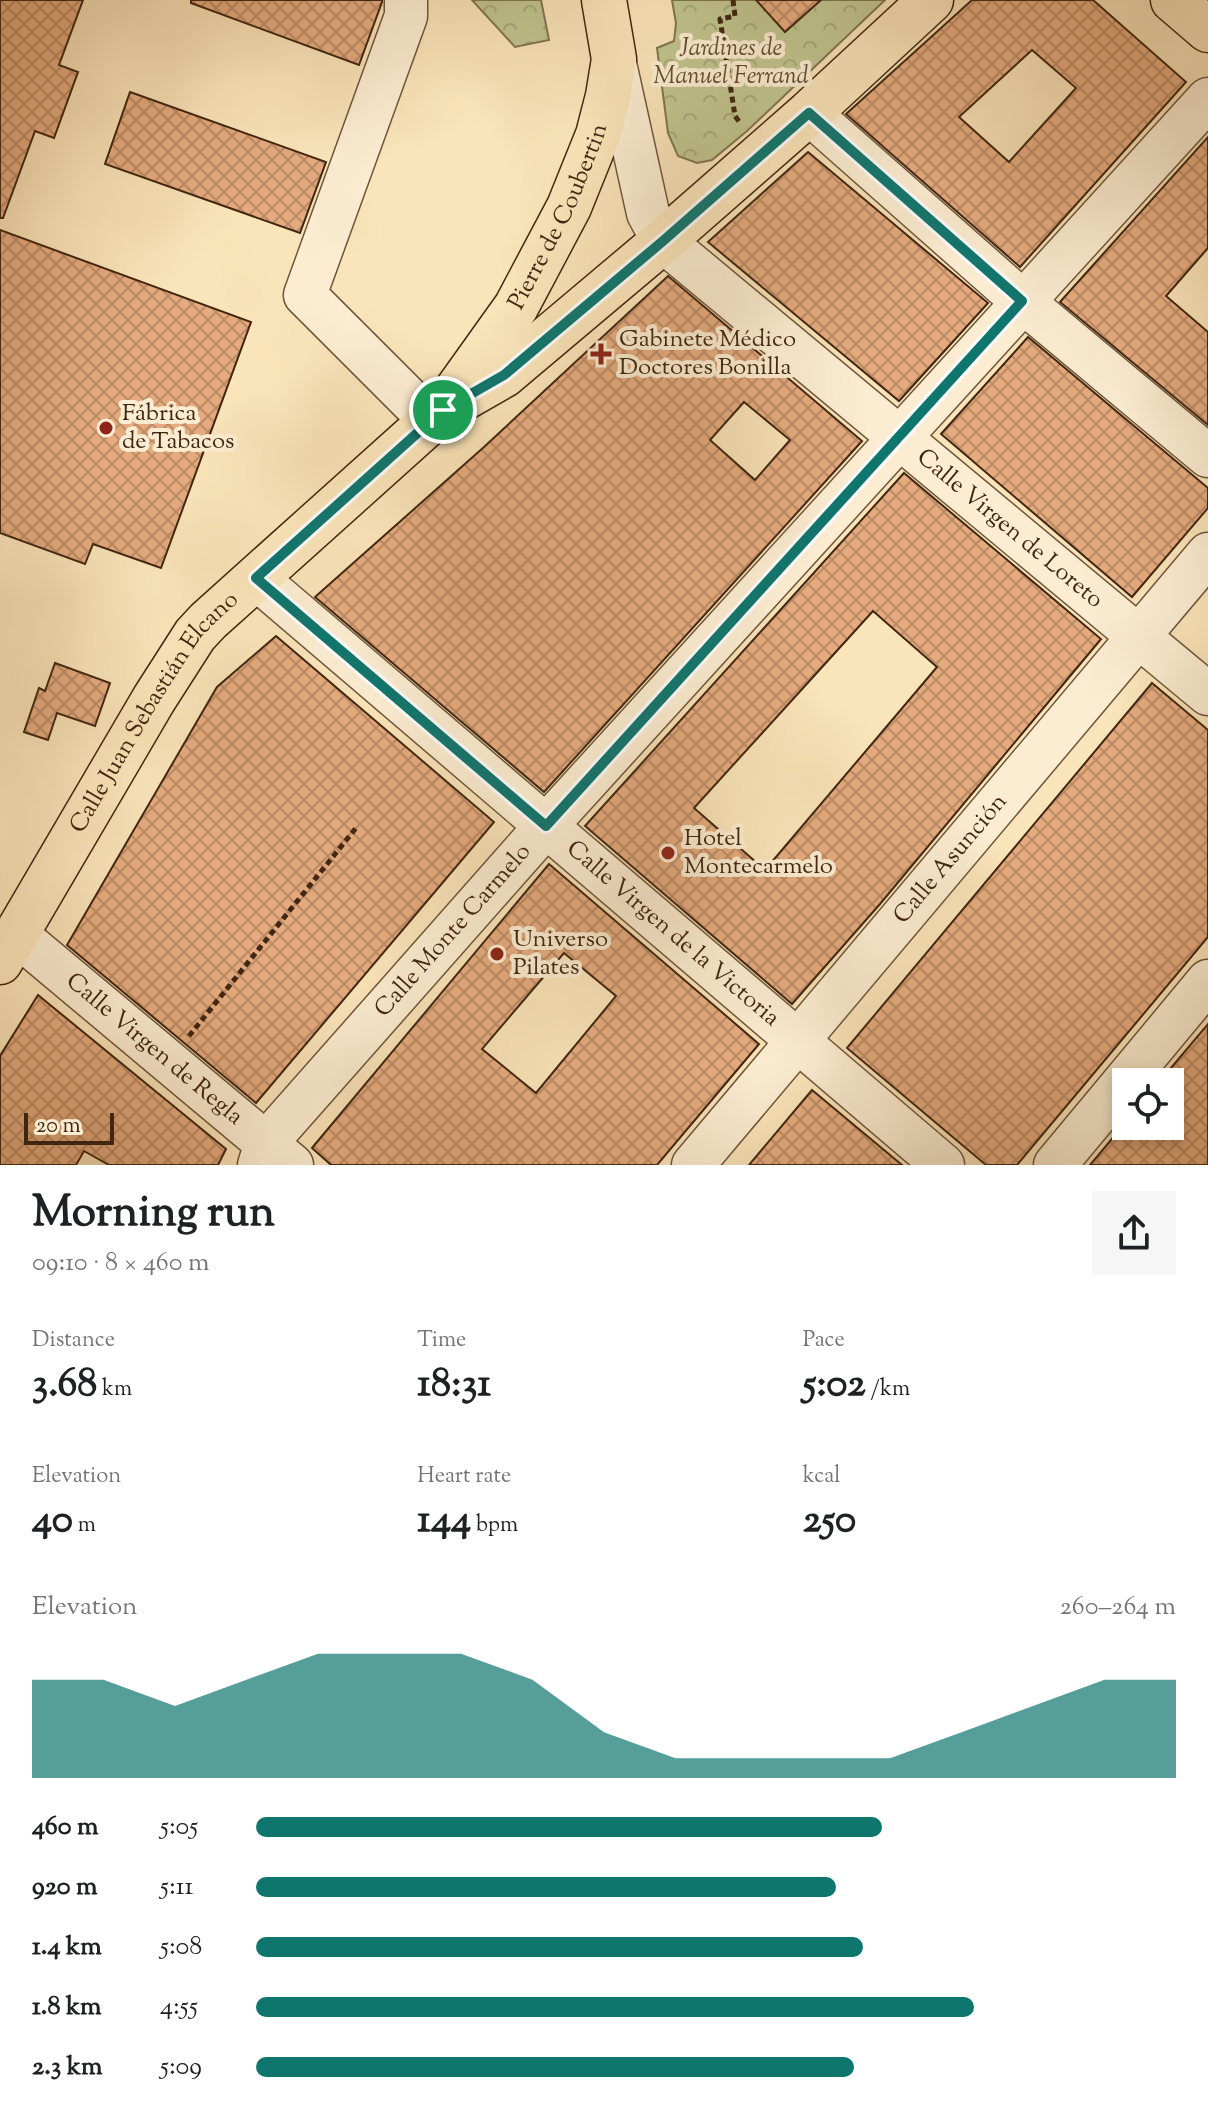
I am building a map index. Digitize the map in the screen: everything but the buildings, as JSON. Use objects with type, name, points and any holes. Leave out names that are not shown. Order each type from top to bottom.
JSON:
[{"type":"main road","name":"Pierre de Coubertin","points":[[437,416],[516,307],[569,207],[598,135],[614,59],[604,0]]},
{"type":"main road","name":"Calle Juan Sebastián Elcano","points":[[8,948],[176,663],[208,621],[437,416],[504,375],[663,241],[809,113],[931,0]]},
{"type":"main road","points":[[1173,0],[1208,30]]},
{"type":"street","points":[[406,0],[406,16],[305,295],[437,416]]},
{"type":"street","points":[[614,59],[648,213],[663,241]]},
{"type":"street","name":"Calle Monte Carmelo","points":[[272,1158],[546,826],[1208,99]]},
{"type":"street","points":[[809,113],[1022,301],[1208,456]]},
{"type":"street","name":"Calle Virgen de Loreto","points":[[663,241],[1208,694]]},
{"type":"street","name":"Calle Asunción","points":[[693,1165],[1208,554]]},
{"type":"street","name":"Calle Virgen de la Victoria","points":[[256,578],[943,1165]]},
{"type":"street","name":"Calle Virgen de Regla","points":[[8,948],[168,1061],[239,1123],[272,1158]]},
{"type":"street","points":[[1055,1165],[1208,981]]},
{"type":"path","points":[[733,0],[735,16],[720,19],[735,116],[747,131]]},
{"type":"path","points":[[168,1061],[356,828]]},
{"type":"green space","points":[[472,0],[541,0],[549,40],[515,47]]},
{"type":"green space","name":"Jardines de Manuel Ferrand","points":[[672,0],[885,0],[747,131],[712,160],[697,163],[678,156],[668,133],[657,48],[674,41],[676,23]]},
{"type":"place","name":"Gabinete Médico Doctores Bonilla","points":[[601,354]]},
{"type":"place","name":"Fábrica de Tabacos","points":[[106,428]]},
{"type":"place","name":"Hotel Montecarmelo","points":[[668,853]]},
{"type":"place","name":"Universo Pilates","points":[[497,954]]},
{"type":"route","points":[[809,113],[1022,301],[546,826],[256,578],[443,410],[504,375],[809,113]]}]
